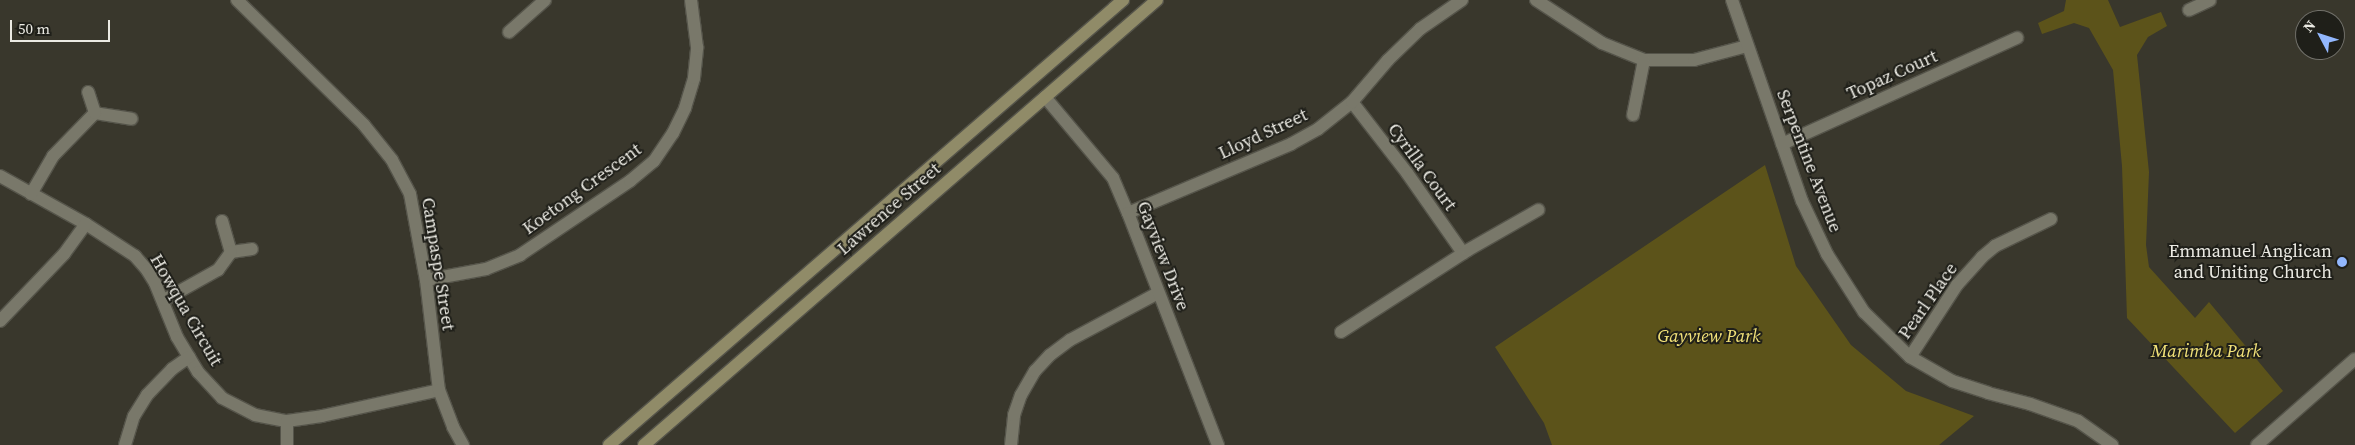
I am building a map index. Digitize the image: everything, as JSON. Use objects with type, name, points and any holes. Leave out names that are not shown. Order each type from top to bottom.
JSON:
[{"type":"main road","name":"Lawrence Street","points":[[609,445],[1122,0]]},
{"type":"main road","name":"Lawrence Street","points":[[644,445],[1158,0]]},
{"type":"main road","points":[[1030,81],[1045,97]]},
{"type":"street","name":"Campaspe Street","points":[[237,0],[364,125],[392,160],[410,194],[426,280],[439,390],[453,427],[463,445]]},
{"type":"street","points":[[509,32],[546,0]]},
{"type":"street","name":"Koetong Crescent","points":[[426,280],[486,269],[520,255],[630,181],[654,160],[673,133],[686,108],[694,78],[697,46],[691,0]]},
{"type":"street","name":"Lloyd Street","points":[[1128,214],[1291,144],[1318,130],[1352,102],[1388,60],[1420,29],[1462,0]]},
{"type":"street","points":[[1536,0],[1602,43],[1644,60],[1694,60],[1747,46]]},
{"type":"street","name":"Serpentine Avenue","points":[[1732,0],[1802,201],[1827,254],[1854,299],[1878,328],[1910,357],[1959,384],[2030,404],[2078,422],[2112,445]]},
{"type":"street","points":[[2189,10],[2210,0]]},
{"type":"street","name":"Topaz Court","points":[[1782,144],[2017,38]]},
{"type":"street","points":[[1633,115],[1644,60]]},
{"type":"street","points":[[88,92],[95,113]]},
{"type":"street","name":"Gayview Drive","points":[[1045,97],[1112,178],[1128,214],[1218,445]]},
{"type":"street","name":"Cyrilla Court","points":[[1352,102],[1408,173],[1463,253]]},
{"type":"street","points":[[95,113],[132,119]]},
{"type":"street","points":[[31,194],[53,156],[95,113]]},
{"type":"street","name":"Howqua Circuit","points":[[0,176],[86,224],[135,256],[147,270],[164,300],[177,337],[198,372],[222,398],[255,415],[287,421],[322,416],[439,390]]},
{"type":"street","points":[[1341,332],[1506,226],[1538,210]]},
{"type":"street","name":"Pearl Place","points":[[1910,357],[1957,285],[1982,257],[1995,246],[2051,219]]},
{"type":"street","points":[[222,221],[232,252]]},
{"type":"street","points":[[0,321],[64,254],[86,224]]},
{"type":"street","points":[[164,300],[218,270],[232,252],[252,249]]},
{"type":"street","points":[[1011,445],[1014,415],[1021,395],[1040,366],[1070,340],[1158,293]]},
{"type":"street","points":[[125,445],[134,416],[147,395],[172,368],[189,357]]},
{"type":"street","points":[[2257,445],[2355,359]]},
{"type":"street","points":[[287,421],[287,445]]},
{"type":"green space","name":"Marimba Park","points":[[2066,0],[2108,0],[2120,27],[2161,12],[2167,26],[2148,37],[2137,55],[2149,172],[2146,245],[2149,267],[2195,318],[2209,302],[2283,391],[2235,433],[2127,318],[2122,166],[2113,70],[2089,28],[2074,23],[2042,34],[2038,23],[2064,11]]},
{"type":"green space","name":"Gayview Park","points":[[1765,165],[1796,266],[1851,345],[1906,391],[1974,416],[1939,445],[1552,445],[1544,423],[1495,347]]},
{"type":"place","name":"Emmanuel Anglican and Uniting Church","points":[[2342,262]]}]
